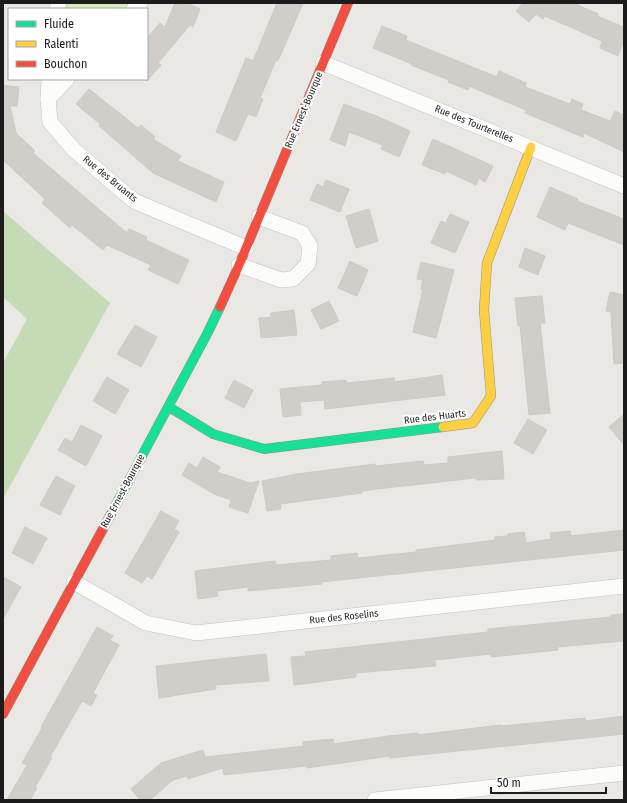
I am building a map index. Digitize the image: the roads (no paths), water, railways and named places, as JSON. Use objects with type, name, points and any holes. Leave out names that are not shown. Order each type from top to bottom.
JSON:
[{"type":"street","name":"Rue Ernest-Bourque","points":[[3,714],[208,332],[239,266],[348,3]]},
{"type":"street","name":"Rue des Tourterelles","points":[[323,63],[624,186]]},
{"type":"street","name":"Rue des Bruants","points":[[49,80],[48,99],[50,122],[74,150],[134,201],[246,248]]},
{"type":"street","points":[[48,99],[66,80]]},
{"type":"street","name":"Rue des Huarts","points":[[168,407],[213,434],[264,449],[473,423],[491,396],[484,310],[487,262],[531,147]]},
{"type":"street","points":[[239,266],[281,280],[293,279],[308,264],[310,246],[302,234],[259,217]]},
{"type":"street","name":"Rue des Roselins","points":[[74,582],[146,622],[196,633],[624,586]]},
{"type":"street","points":[[375,800],[624,773]]}]
